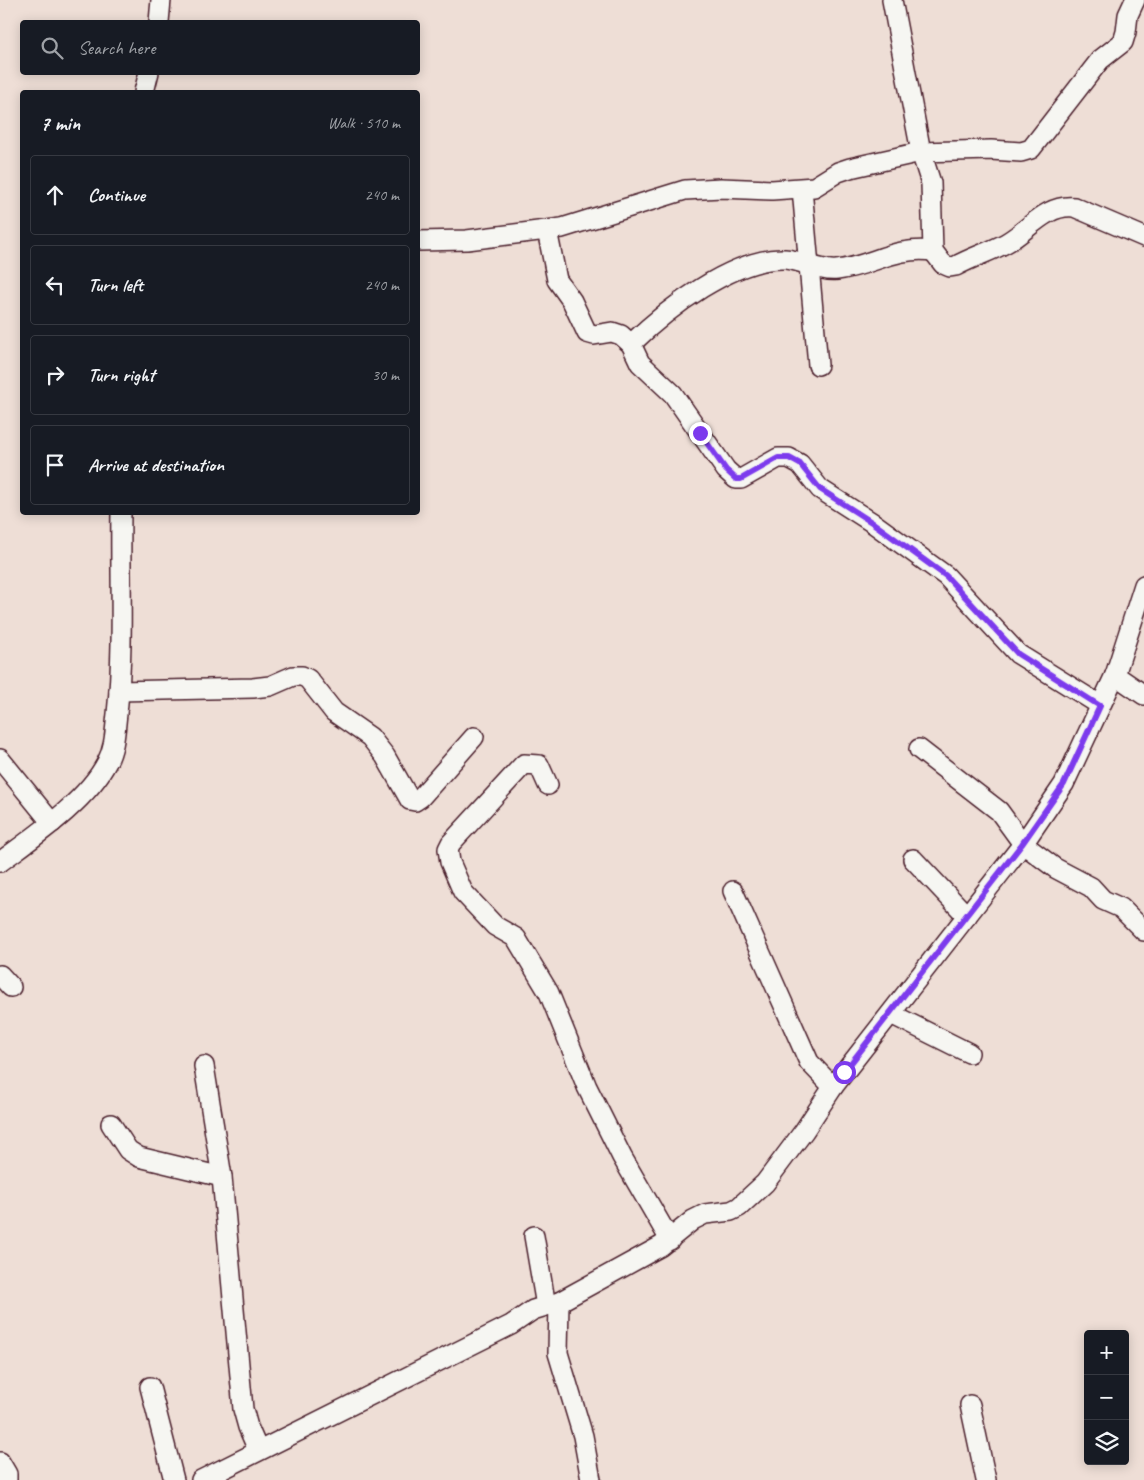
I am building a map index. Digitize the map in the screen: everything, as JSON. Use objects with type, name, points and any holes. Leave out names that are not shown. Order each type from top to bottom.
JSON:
[{"type":"street","points":[[159,20],[161,0]]},
{"type":"street","points":[[892,0],[921,152],[931,183],[933,251],[943,264],[950,267],[956,266],[1008,242],[1041,217],[1064,206],[1074,207],[1144,238]]},
{"type":"street","points":[[420,242],[467,240],[547,230],[594,219],[685,190],[721,188],[750,190],[802,189],[814,187],[838,172],[850,168],[921,152],[991,150],[1021,152],[1031,149],[1100,60],[1123,42],[1128,15],[1135,0]]},
{"type":"street","points":[[144,90],[148,75]]},
{"type":"street","points":[[802,189],[818,365]]},
{"type":"street","points":[[547,230],[557,280],[572,302],[587,333],[594,335],[612,332],[631,344],[640,363],[673,394],[726,470],[736,479],[741,479],[778,458],[789,458],[800,464],[820,489],[873,523],[946,576],[1018,654],[1100,706]]},
{"type":"street","points":[[631,344],[663,313],[736,270],[758,262],[784,259],[808,263],[823,269],[836,270],[902,252],[933,251]]},
{"type":"street","points":[[0,862],[52,823],[98,777],[108,760],[113,746],[119,691],[121,515]]},
{"type":"street","points":[[201,1480],[511,1325],[533,1310],[552,1304],[670,1240],[693,1220],[705,1214],[731,1211],[739,1207],[764,1183],[804,1131],[833,1087],[1022,844],[1064,784],[1115,675],[1144,585]]},
{"type":"street","points":[[1115,675],[1144,695]]},
{"type":"street","points":[[119,691],[253,688],[302,676],[319,690],[334,712],[370,737],[394,770],[410,800],[415,801],[421,798],[474,737]]},
{"type":"street","points":[[919,748],[999,811],[1022,844],[1055,868],[1091,887],[1102,900],[1121,908],[1144,931]]},
{"type":"street","points":[[0,759],[52,823]]},
{"type":"street","points":[[548,785],[539,764],[524,764],[452,843],[448,849],[450,862],[467,898],[495,926],[516,938],[549,992],[587,1087],[622,1157],[670,1240]]},
{"type":"street","points":[[913,859],[967,916]]},
{"type":"street","points":[[732,891],[809,1062],[833,1087]]},
{"type":"street","points":[[891,1014],[968,1053]]},
{"type":"street","points":[[204,1066],[222,1177],[243,1409],[258,1450]]},
{"type":"street","points":[[111,1124],[132,1154],[222,1177]]},
{"type":"street","points":[[534,1236],[552,1304],[558,1354],[583,1436],[591,1480]]},
{"type":"street","points":[[150,1387],[174,1480]]},
{"type":"street","points":[[970,1405],[986,1480]]},
{"type":"street","points":[[0,1462],[7,1474],[7,1480]]},
{"type":"route","points":[[700,433],[726,470],[736,479],[741,479],[778,458],[789,458],[800,464],[820,489],[873,523],[938,569],[1018,654],[1100,706],[1064,784],[1022,844],[967,916],[844,1072]]}]
